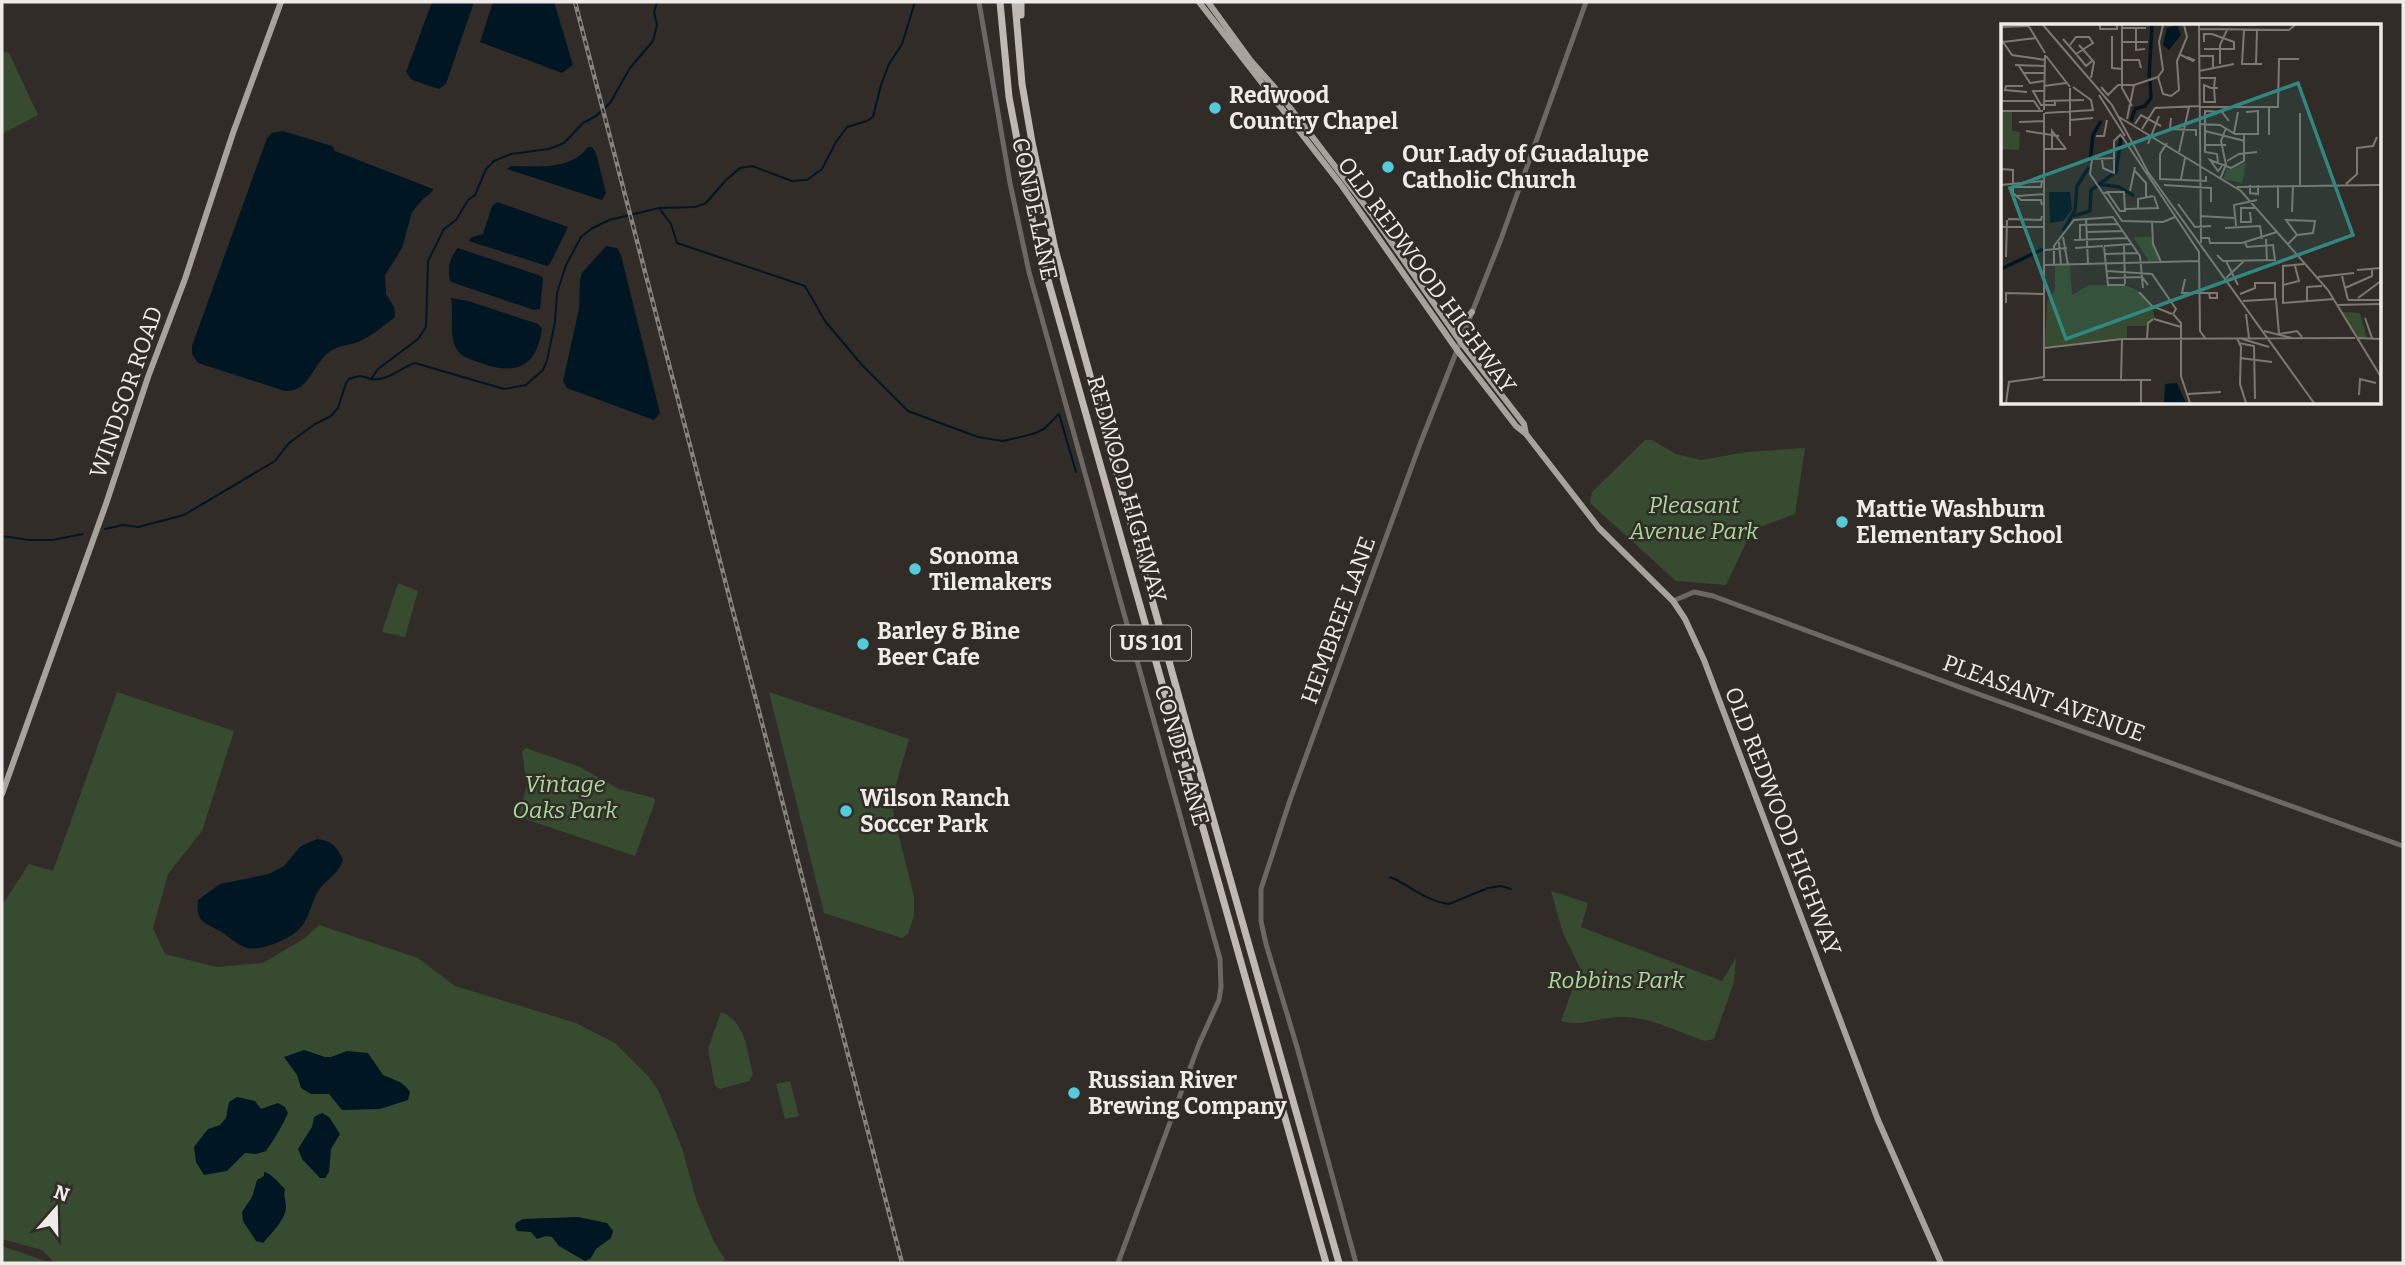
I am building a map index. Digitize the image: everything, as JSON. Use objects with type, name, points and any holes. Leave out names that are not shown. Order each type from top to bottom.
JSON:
[{"type":"highway","name":"REDWOOD HIGHWAY","points":[[998,2],[1006,72],[1035,234],[1326,1263]]},
{"type":"highway","name":"REDWOOD HIGHWAY","points":[[1018,2],[1021,68],[1032,142],[1055,249],[1339,1263]]},
{"type":"main road","name":"WINDSOR ROAD","points":[[2,794],[281,2]]},
{"type":"main road","name":"OLD REDWOOD HIGHWAY","points":[[1199,2],[1342,186],[1457,349],[1516,426],[1526,433],[1607,537],[1673,601],[1695,639],[1878,1120],[1941,1263]]},
{"type":"main road","name":"OLD REDWOOD HIGHWAY","points":[[1208,2],[1353,190],[1460,341],[1524,424],[1526,433]]},
{"type":"main road","points":[[1452,329],[1472,312]]},
{"type":"street","name":"CONDE LANE","points":[[979,2],[1010,183],[1029,272],[1220,959],[1219,1000],[1199,1044],[1118,1263]]},
{"type":"street","name":"HEMBREE LANE","points":[[1356,1263],[1266,944],[1261,921],[1261,889],[1293,790],[1420,444],[1501,239],[1586,2]]},
{"type":"street","name":"PLEASANT AVENUE","points":[[1673,601],[1694,592],[1713,596],[2403,846]]},
{"type":"green space","points":[[9,53],[38,115],[2,134],[2,54]]},
{"type":"green space","name":"Pleasant Avenue Park","points":[[1645,440],[1652,440],[1676,454],[1701,460],[1747,452],[1805,448],[1795,514],[1752,530],[1726,585],[1676,581],[1590,503],[1592,492]]},
{"type":"green space","points":[[398,583],[418,591],[405,637],[382,632]]},
{"type":"green space","points":[[117,692],[234,731],[202,831],[168,874],[153,928],[165,954],[216,967],[263,963],[305,938],[319,925],[418,958],[455,986],[576,1023],[615,1043],[649,1077],[659,1092],[682,1148],[696,1199],[714,1242],[725,1259],[721,1263],[55,1263],[42,1250],[2,1239],[2,905],[29,864],[53,871]]},
{"type":"green space","name":"Wilson Ranch Soccer Park","points":[[769,692],[909,739],[892,799],[914,897],[914,915],[908,934],[902,938],[824,913]]},
{"type":"green space","name":"Vintage Oaks Park","points":[[526,748],[580,767],[619,789],[654,798],[655,802],[635,856],[522,818],[519,814],[527,785],[522,751]]},
{"type":"green space","name":"Robbins Park","points":[[1551,891],[1588,903],[1581,927],[1722,981],[1736,958],[1734,982],[1714,1039],[1705,1041],[1636,1018],[1618,1017],[1578,1023],[1561,1021],[1580,968],[1563,933]]},
{"type":"green space","points":[[721,1012],[736,1022],[741,1030],[753,1074],[749,1081],[720,1089],[715,1086],[708,1049]]},
{"type":"green space","points":[[790,1081],[799,1116],[785,1119],[776,1084]]},
{"type":"green space","points":[[2,1246],[45,1261],[47,1263],[2,1263]]},
{"type":"water","points":[[432,2],[474,2],[446,84],[439,89],[412,80],[406,72]]},
{"type":"water","points":[[493,2],[554,2],[573,65],[562,73],[480,42]]},
{"type":"water","points":[[283,131],[332,146],[335,151],[433,189],[412,212],[402,248],[385,275],[386,294],[394,307],[395,317],[363,340],[331,350],[305,383],[285,391],[198,363],[192,354],[192,346],[267,138],[272,133]]},
{"type":"water","points":[[588,147],[592,147],[596,153],[606,193],[602,200],[507,169],[511,166],[563,164],[581,155]]},
{"type":"water","points":[[497,202],[568,227],[550,264],[547,266],[469,241],[470,238],[483,234],[492,206]]},
{"type":"water","points":[[606,246],[617,248],[621,255],[660,413],[654,420],[567,388],[563,381],[579,309],[580,279],[582,273]]},
{"type":"water","points":[[458,248],[541,276],[540,309],[534,310],[451,282],[450,264]]},
{"type":"water","points":[[451,298],[538,324],[542,328],[530,360],[514,368],[505,368],[493,367],[463,355],[458,351],[453,339]]},
{"type":"water","points":[[317,839],[333,845],[343,860],[317,893],[304,924],[291,936],[268,946],[247,948],[199,917],[198,900],[220,884],[269,874],[284,866],[301,846]]},
{"type":"water","points":[[304,1050],[325,1057],[347,1051],[368,1053],[383,1075],[407,1088],[410,1092],[408,1100],[380,1109],[342,1110],[329,1094],[311,1094],[301,1088],[297,1075],[284,1057]]},
{"type":"water","points":[[237,1097],[255,1101],[261,1109],[278,1103],[285,1107],[288,1113],[266,1151],[245,1153],[227,1171],[204,1175],[196,1162],[194,1147],[208,1129],[220,1125],[226,1118],[229,1102]]},
{"type":"water","points":[[322,1113],[329,1117],[340,1134],[331,1149],[329,1172],[325,1178],[320,1178],[302,1159],[298,1149],[312,1127],[314,1117]]},
{"type":"water","points":[[264,1172],[285,1189],[286,1207],[281,1221],[263,1243],[256,1241],[243,1221],[242,1212],[252,1197],[257,1180],[264,1176]]},
{"type":"water","points":[[578,1217],[607,1223],[613,1231],[611,1238],[585,1261],[559,1246],[552,1237],[537,1239],[531,1232],[517,1231],[515,1227],[516,1223],[523,1219]]},
{"type":"waterway","points":[[105,529],[123,525],[138,527],[184,515],[275,461],[289,443],[331,416],[338,408],[349,379],[360,376],[371,379],[378,369],[418,339],[426,327],[428,261],[444,229],[456,220],[468,200],[475,195],[486,169],[494,161],[511,154],[549,149],[564,143],[583,123],[596,116],[610,103],[630,68],[653,41],[657,25],[654,12],[657,2]]},
{"type":"waterway","points":[[371,379],[388,377],[415,363],[504,389],[526,385],[543,370],[547,360],[555,322],[557,293],[566,265],[581,237],[609,220],[659,208],[695,207],[706,203],[740,168],[752,166],[792,181],[807,180],[822,169],[847,127],[873,117],[881,85],[889,64],[902,44],[915,2]]},
{"type":"waterway","points":[[660,209],[671,224],[677,243],[805,286],[825,321],[862,365],[908,411],[978,437],[1003,441],[1044,429],[1059,414],[1076,472]]},
{"type":"waterway","points":[[2,536],[52,540],[83,534]]},
{"type":"waterway","points":[[1390,877],[1426,897],[1449,904],[1488,888],[1501,886],[1511,889]]},
{"type":"railway","points":[[575,2],[902,1263]]},
{"type":"place","name":"Redwood Country Chapel","points":[[1215,108]]},
{"type":"place","name":"Our Lady of Guadalupe Catholic Church","points":[[1388,167]]},
{"type":"place","name":"Mattie Washburn Elementary School","points":[[1842,522]]},
{"type":"place","name":"Sonoma Tilemakers","points":[[915,569]]},
{"type":"place","name":"Barley & Bine Beer Cafe","points":[[863,644]]},
{"type":"place","name":"Wilson Ranch Soccer Park","points":[[846,811]]},
{"type":"place","name":"Russian River Brewing Company","points":[[1074,1093]]}]
